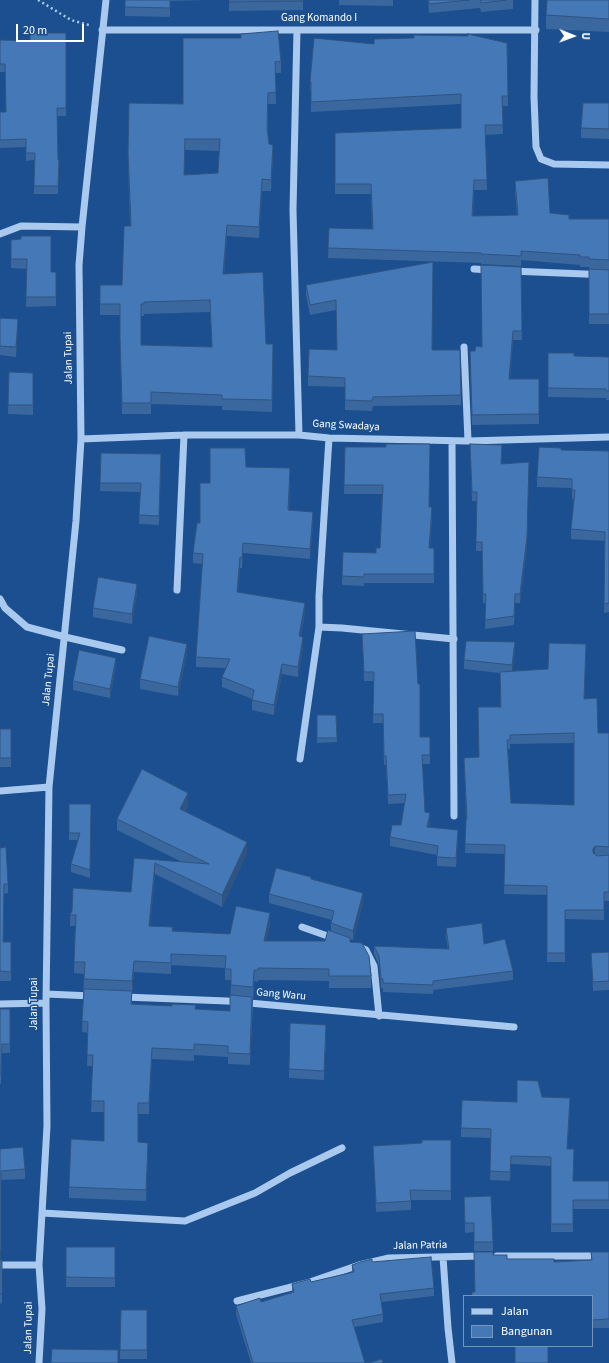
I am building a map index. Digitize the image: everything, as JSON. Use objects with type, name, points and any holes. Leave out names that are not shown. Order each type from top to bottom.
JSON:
[{"type":"street","name":"Jalan Tupai","points":[[40,1363],[42,1309],[39,1265],[47,1126],[46,994],[49,787],[76,521],[81,439],[79,265],[106,0]]},
{"type":"street","points":[[535,0],[536,30],[534,97],[536,147],[541,159],[554,164],[609,165]]},
{"type":"street","name":"Gang Komando I","points":[[102,30],[536,30]]},
{"type":"street","points":[[298,30],[293,210],[299,435]]},
{"type":"street","points":[[0,234],[21,226],[82,227]]},
{"type":"street","points":[[474,269],[498,270]]},
{"type":"street","points":[[506,270],[609,275]]},
{"type":"street","points":[[464,346],[468,441]]},
{"type":"street","points":[[177,590],[184,435]]},
{"type":"street","name":"Gang Swadaya","points":[[81,439],[184,435],[299,435],[329,438],[452,441],[609,437]]},
{"type":"street","points":[[300,759],[319,627],[319,596],[329,438]]},
{"type":"street","points":[[452,441],[454,816]]},
{"type":"street","points":[[0,599],[5,608],[27,627],[65,638],[122,650]]},
{"type":"street","points":[[319,627],[454,639]]},
{"type":"street","points":[[0,791],[49,787]]},
{"type":"street","points":[[302,928],[366,950],[374,966],[379,1016]]},
{"type":"street","points":[[46,994],[101,996]]},
{"type":"street","name":"Gang Waru","points":[[117,997],[227,1001],[379,1016],[514,1027]]},
{"type":"street","points":[[0,1004],[46,1003]]},
{"type":"street","points":[[42,1213],[185,1222],[255,1193],[290,1173],[342,1148]]},
{"type":"street","name":"Jalan Patria","points":[[237,1301],[307,1283],[359,1265],[389,1258],[532,1255],[609,1256]]},
{"type":"street","points":[[443,1257],[452,1363]]},
{"type":"street","points":[[0,1265],[39,1265]]},
{"type":"path","points":[[38,0],[71,20],[102,30]]},
{"type":"building","points":[[125,0],[170,0],[170,8],[125,7]]},
{"type":"building","points":[[229,0],[303,0],[303,1],[229,2]]},
{"type":"building","points":[[429,0],[470,0],[429,4]]},
{"type":"building","points":[[481,0],[507,0],[481,3]]},
{"type":"building","points":[[547,0],[609,0],[609,19],[546,15]]},
{"type":"building","points":[[278,31],[281,61],[275,62],[276,92],[268,93],[267,128],[269,144],[273,145],[271,180],[262,179],[259,227],[227,225],[223,274],[263,272],[266,344],[273,344],[272,400],[222,399],[222,395],[151,392],[151,403],[122,403],[120,304],[100,304],[100,285],[122,285],[124,226],[131,226],[128,152],[129,103],[183,104],[183,38],[241,38],[241,34]],"holes":[[[185,139],[220,139],[218,173],[184,175]],[[210,300],[212,347],[141,345],[141,304],[144,304],[144,302]]]},
{"type":"building","points":[[30,33],[66,33],[66,108],[57,108],[59,160],[58,186],[34,186],[35,153],[26,153],[26,139],[0,140],[0,112],[6,112],[5,64],[0,64],[0,40],[30,41]]},
{"type":"building","points":[[468,34],[507,43],[508,96],[502,96],[503,125],[485,125],[487,180],[474,180],[472,216],[518,215],[515,181],[548,178],[550,213],[569,215],[569,219],[609,219],[609,260],[589,259],[589,257],[580,257],[580,255],[521,251],[521,256],[481,253],[328,248],[329,228],[373,229],[371,184],[335,184],[335,133],[461,128],[461,94],[311,102],[310,81],[314,38],[374,44],[374,39],[414,38],[414,35],[468,36]]},
{"type":"building","points":[[583,103],[609,103],[609,129],[581,128]]},
{"type":"building","points":[[21,236],[51,236],[51,272],[56,272],[56,297],[26,297],[27,259],[11,259],[11,240],[21,239]]},
{"type":"building","points":[[433,262],[432,350],[460,350],[461,395],[373,397],[372,401],[345,400],[345,378],[308,376],[309,349],[337,350],[336,300],[310,305],[306,285]]},
{"type":"building","points":[[481,265],[521,267],[522,331],[513,331],[509,379],[539,379],[539,414],[472,415],[470,351],[475,351],[476,346],[482,347]]},
{"type":"building","points":[[589,269],[609,270],[609,314],[589,314]]},
{"type":"building","points":[[0,318],[18,319],[16,347],[0,346]]},
{"type":"building","points":[[548,353],[574,353],[574,356],[609,357],[609,391],[606,391],[606,389],[548,388]]},
{"type":"building","points":[[9,372],[33,373],[33,405],[8,405]]},
{"type":"building","points":[[386,444],[430,444],[429,507],[432,507],[429,548],[434,548],[434,574],[364,574],[364,577],[342,576],[343,552],[376,553],[376,548],[380,548],[383,485],[344,485],[345,447],[386,447]]},
{"type":"building","points":[[470,444],[502,445],[501,464],[529,462],[527,537],[520,594],[515,594],[514,616],[485,620],[486,594],[483,594],[482,542],[476,542],[477,492],[472,492]]},
{"type":"building","points":[[539,447],[561,448],[561,450],[609,451],[609,603],[604,604],[605,532],[571,529],[575,490],[572,490],[572,479],[537,477]]},
{"type":"building","points":[[210,448],[245,448],[246,467],[290,468],[288,510],[313,512],[310,549],[243,543],[242,558],[240,557],[237,592],[305,603],[299,636],[303,637],[298,667],[282,664],[274,705],[252,700],[254,690],[222,677],[230,659],[196,657],[203,554],[193,553],[197,523],[200,523],[200,483],[210,483]]},
{"type":"building","points":[[101,453],[161,454],[159,516],[139,515],[141,483],[100,483]]},
{"type":"building","points":[[98,577],[137,584],[132,614],[93,608]]},
{"type":"building","points":[[415,631],[418,684],[420,684],[420,737],[430,737],[430,755],[422,755],[425,812],[430,813],[427,827],[458,830],[456,858],[437,857],[438,846],[390,837],[392,825],[401,825],[406,794],[388,795],[386,756],[384,756],[383,714],[373,714],[374,672],[364,672],[362,634]]},
{"type":"building","points":[[149,636],[187,644],[178,687],[140,679]]},
{"type":"building","points":[[466,641],[515,642],[512,665],[464,660]]},
{"type":"building","points":[[549,643],[586,644],[584,699],[597,698],[598,733],[609,733],[609,847],[595,846],[593,853],[597,856],[609,855],[609,892],[604,892],[604,910],[565,910],[565,953],[547,953],[547,886],[504,885],[505,845],[465,844],[467,819],[464,758],[479,757],[478,707],[501,707],[500,672],[548,669]],"holes":[[[574,733],[574,805],[511,803],[507,740],[510,740],[510,735]]]},
{"type":"building","points":[[79,650],[116,658],[110,689],[73,681]]},
{"type":"building","points":[[317,715],[336,715],[337,738],[317,738]]},
{"type":"building","points":[[0,729],[11,729],[11,758],[0,758]]},
{"type":"building","points":[[142,769],[188,793],[180,809],[247,842],[222,895],[155,863],[149,926],[173,927],[172,931],[230,934],[236,906],[270,913],[264,941],[325,941],[328,930],[350,938],[350,942],[362,943],[369,956],[371,976],[329,976],[329,969],[258,968],[258,970],[254,970],[253,987],[231,985],[231,969],[225,969],[226,956],[171,954],[171,963],[134,961],[132,981],[84,979],[85,962],[74,962],[76,915],[70,915],[72,911],[73,888],[131,892],[134,858],[209,864],[117,819]]},
{"type":"building","points":[[69,804],[91,804],[90,870],[71,864],[80,833],[69,833]]},
{"type":"building","points":[[6,847],[8,884],[4,884],[3,942],[11,942],[11,972],[0,971],[0,848]]},
{"type":"building","points":[[276,868],[363,893],[353,931],[331,923],[334,911],[269,894]]},
{"type":"building","points":[[482,923],[484,944],[505,939],[513,971],[433,981],[433,985],[383,983],[383,979],[381,979],[379,956],[374,946],[449,949],[446,928]]},
{"type":"building","points":[[609,952],[609,981],[593,982],[591,953]]},
{"type":"building","points":[[84,989],[132,991],[131,1004],[172,1006],[172,1004],[196,1005],[195,1009],[230,1011],[230,995],[252,997],[250,1054],[228,1053],[228,1046],[194,1044],[194,1050],[152,1048],[149,1103],[138,1103],[138,1142],[148,1143],[146,1190],[69,1187],[71,1139],[104,1141],[104,1101],[91,1101],[93,1055],[87,1055],[88,1022],[82,1021]]},
{"type":"building","points":[[0,1009],[10,1009],[10,1044],[2,1044],[1,1074],[0,1074]]},
{"type":"building","points":[[290,1023],[326,1025],[324,1071],[289,1069]]},
{"type":"building","points":[[517,1080],[538,1081],[542,1097],[570,1098],[567,1149],[574,1149],[573,1181],[609,1181],[609,1200],[573,1200],[573,1224],[551,1224],[551,1157],[511,1156],[510,1172],[490,1171],[491,1129],[461,1128],[462,1100],[517,1102]]},
{"type":"building","points":[[422,1140],[451,1140],[451,1191],[410,1190],[411,1201],[376,1203],[373,1146],[422,1143]]},
{"type":"building","points":[[23,1147],[25,1169],[1,1171],[0,1250],[0,1149]]},
{"type":"building","points":[[491,1196],[493,1242],[474,1242],[474,1223],[465,1223],[464,1197]]},
{"type":"building","points":[[66,1247],[115,1247],[115,1278],[66,1277]]},
{"type":"building","points":[[474,1252],[493,1252],[493,1255],[507,1255],[507,1259],[554,1259],[554,1262],[592,1260],[591,1252],[609,1252],[609,1319],[593,1320],[593,1295],[472,1295],[472,1292],[475,1292]]},
{"type":"building","points":[[431,1257],[434,1288],[380,1294],[383,1314],[352,1320],[365,1363],[253,1363],[236,1306],[260,1298],[261,1302],[294,1292],[292,1284],[310,1279],[311,1282],[354,1272],[352,1265],[360,1262],[372,1259],[372,1262]]},
{"type":"building","points":[[0,1260],[2,1260],[2,1294],[0,1294]]},
{"type":"building","points":[[121,1310],[147,1310],[147,1350],[120,1350]]},
{"type":"building","points":[[515,1347],[548,1347],[548,1363],[515,1363]]},
{"type":"building","points":[[52,1349],[118,1350],[118,1363],[51,1363]]},
{"type":"building","points":[[382,1359],[383,1363],[368,1363]]}]
